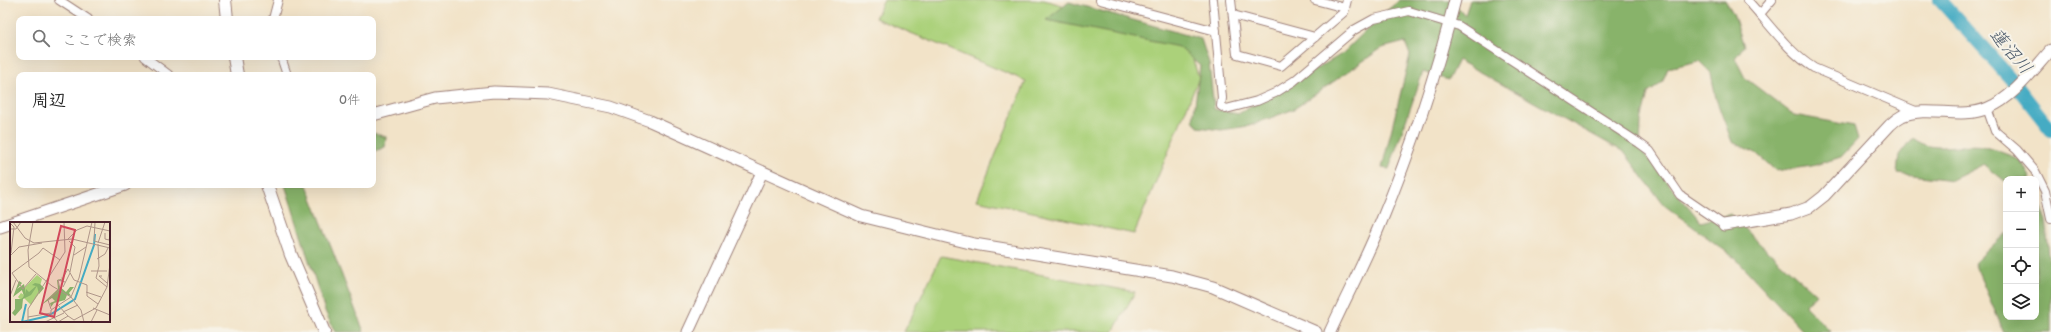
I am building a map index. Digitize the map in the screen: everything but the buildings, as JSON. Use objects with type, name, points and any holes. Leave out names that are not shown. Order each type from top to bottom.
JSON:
[{"type":"main road","points":[[224,0],[227,16]]},
{"type":"main road","points":[[234,60],[236,72]]},
{"type":"main road","points":[[268,188],[291,255],[324,332]]},
{"type":"street","points":[[59,0],[83,16]]},
{"type":"street","points":[[274,16],[278,0]]},
{"type":"street","points":[[1100,0],[1216,30]]},
{"type":"street","points":[[1213,0],[1222,98],[1221,106],[1226,109],[1257,101],[1275,93],[1294,81],[1354,30],[1374,19],[1409,11],[1459,26],[1639,143],[1650,151],[1680,195],[1724,226],[1791,214],[1810,207],[1824,196],[1890,125],[1902,116],[1920,113],[1969,112],[1987,108],[2005,98],[2023,81],[2051,50]]},
{"type":"street","points":[[1231,0],[1237,54],[1281,66],[1344,12],[1346,4],[1315,0]]},
{"type":"street","points":[[1330,332],[1381,223],[1398,181],[1432,83],[1455,0]]},
{"type":"street","points":[[1747,0],[1792,51],[1814,68],[1920,113]]},
{"type":"street","points":[[1760,14],[1772,0]]},
{"type":"street","points":[[1233,15],[1315,37]]},
{"type":"street","points":[[149,60],[165,72]]},
{"type":"street","points":[[282,60],[286,72]]},
{"type":"street","points":[[376,114],[435,98],[458,94],[494,92],[548,94],[611,107],[650,121],[861,216],[974,244],[1172,276],[1213,287],[1316,332]]},
{"type":"street","points":[[1987,108],[1995,131],[2017,150],[2035,171],[2045,191],[2051,219]]},
{"type":"street","points":[[688,332],[762,172]]},
{"type":"street","points":[[15,222],[116,188]]},
{"type":"street","points":[[0,227],[10,224]]},
{"type":"green space","points":[[884,0],[1044,0],[1186,39],[1199,78],[1134,234],[977,200],[1026,81],[875,18]]},
{"type":"green space","points":[[1400,0],[1451,0],[1465,15],[1470,0],[1725,0],[1733,13],[1744,46],[1735,58],[1745,78],[1794,115],[1854,126],[1858,139],[1841,157],[1812,166],[1776,171],[1756,153],[1732,142],[1716,99],[1711,73],[1699,61],[1668,68],[1662,83],[1648,93],[1641,121],[1640,149],[1701,222],[1731,214],[1760,244],[1816,294],[1805,306],[1831,332],[1804,332],[1736,259],[1664,205],[1624,152],[1458,60],[1448,80],[1423,72],[1389,169],[1382,168],[1410,55],[1405,42],[1382,48],[1294,109],[1249,126],[1221,130],[1198,127],[1193,120],[1200,66],[1179,47],[1046,20],[1069,2],[1201,39],[1209,63],[1214,109],[1238,114],[1342,54],[1386,11]]},
{"type":"green space","points":[[376,134],[386,137],[385,147],[376,151]]},
{"type":"green space","points":[[1912,138],[1920,143],[1937,147],[1964,145],[1982,146],[2020,159],[2029,176],[2003,176],[2003,180],[1984,164],[1952,180],[1897,173],[1899,155]]},
{"type":"green space","points":[[286,188],[308,188],[364,332],[335,332],[325,311]]},
{"type":"green space","points":[[2039,197],[2045,220],[2049,258],[2051,332],[2004,332],[1974,263],[2003,236],[2003,320],[2039,320]]},
{"type":"green space","points":[[941,256],[1135,292],[1113,332],[904,332]]},
{"type":"waterway","name":"蓮沼川","points":[[1940,0],[2011,79],[2051,130]]}]
